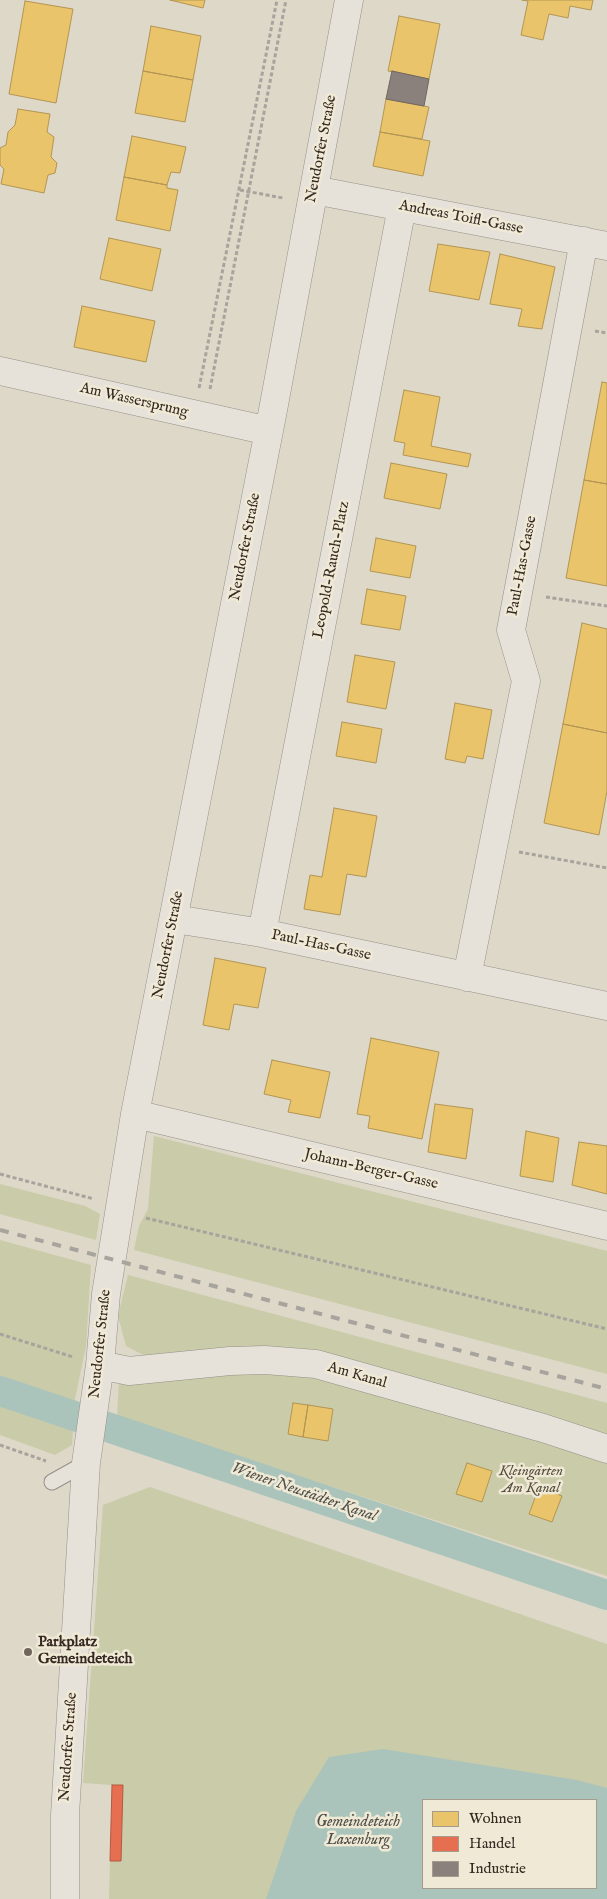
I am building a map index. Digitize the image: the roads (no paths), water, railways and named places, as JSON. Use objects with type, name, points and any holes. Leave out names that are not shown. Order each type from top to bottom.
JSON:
[{"type":"street","name":"Neudorfer Straße","points":[[65,1899],[65,1815],[88,1453],[100,1365],[106,1294],[136,1114],[269,430],[349,0]]},
{"type":"street","name":"Andreas Toifl-Gasse","points":[[314,190],[595,244]]},
{"type":"street","name":"Leopold-Rauch-Platz","points":[[262,933],[402,207]]},
{"type":"street","name":"Paul-Has-Gasse","points":[[467,977],[526,681],[511,630],[595,244]]},
{"type":"street","name":"Am Wassersprung","points":[[0,371],[269,430]]},
{"type":"street","name":"Paul-Has-Gasse","points":[[175,919],[262,933],[607,1006]]},
{"type":"street","name":"Johann-Berger-Gasse","points":[[136,1114],[607,1226]]},
{"type":"street","name":"Am Kanal","points":[[100,1365],[128,1371],[239,1360],[316,1364],[543,1428],[607,1449]]},
{"type":"lane","points":[[52,1482],[88,1453]]},
{"type":"water","name":"Gemeindeteich Laxenburg","points":[[383,1749],[577,1780],[607,1788],[607,1899],[266,1899],[296,1811],[329,1757]]},
{"type":"waterway","name":"Wiener Neustädter Kanal","points":[[0,1391],[607,1595]]},
{"type":"railway","points":[[0,1230],[607,1389]]},
{"type":"place","name":"Parkplatz Gemeindeteich","points":[[28,1652]]},
{"type":"park label","name":"Kleingärten Am Kanal","points":[[531,1480]]}]
